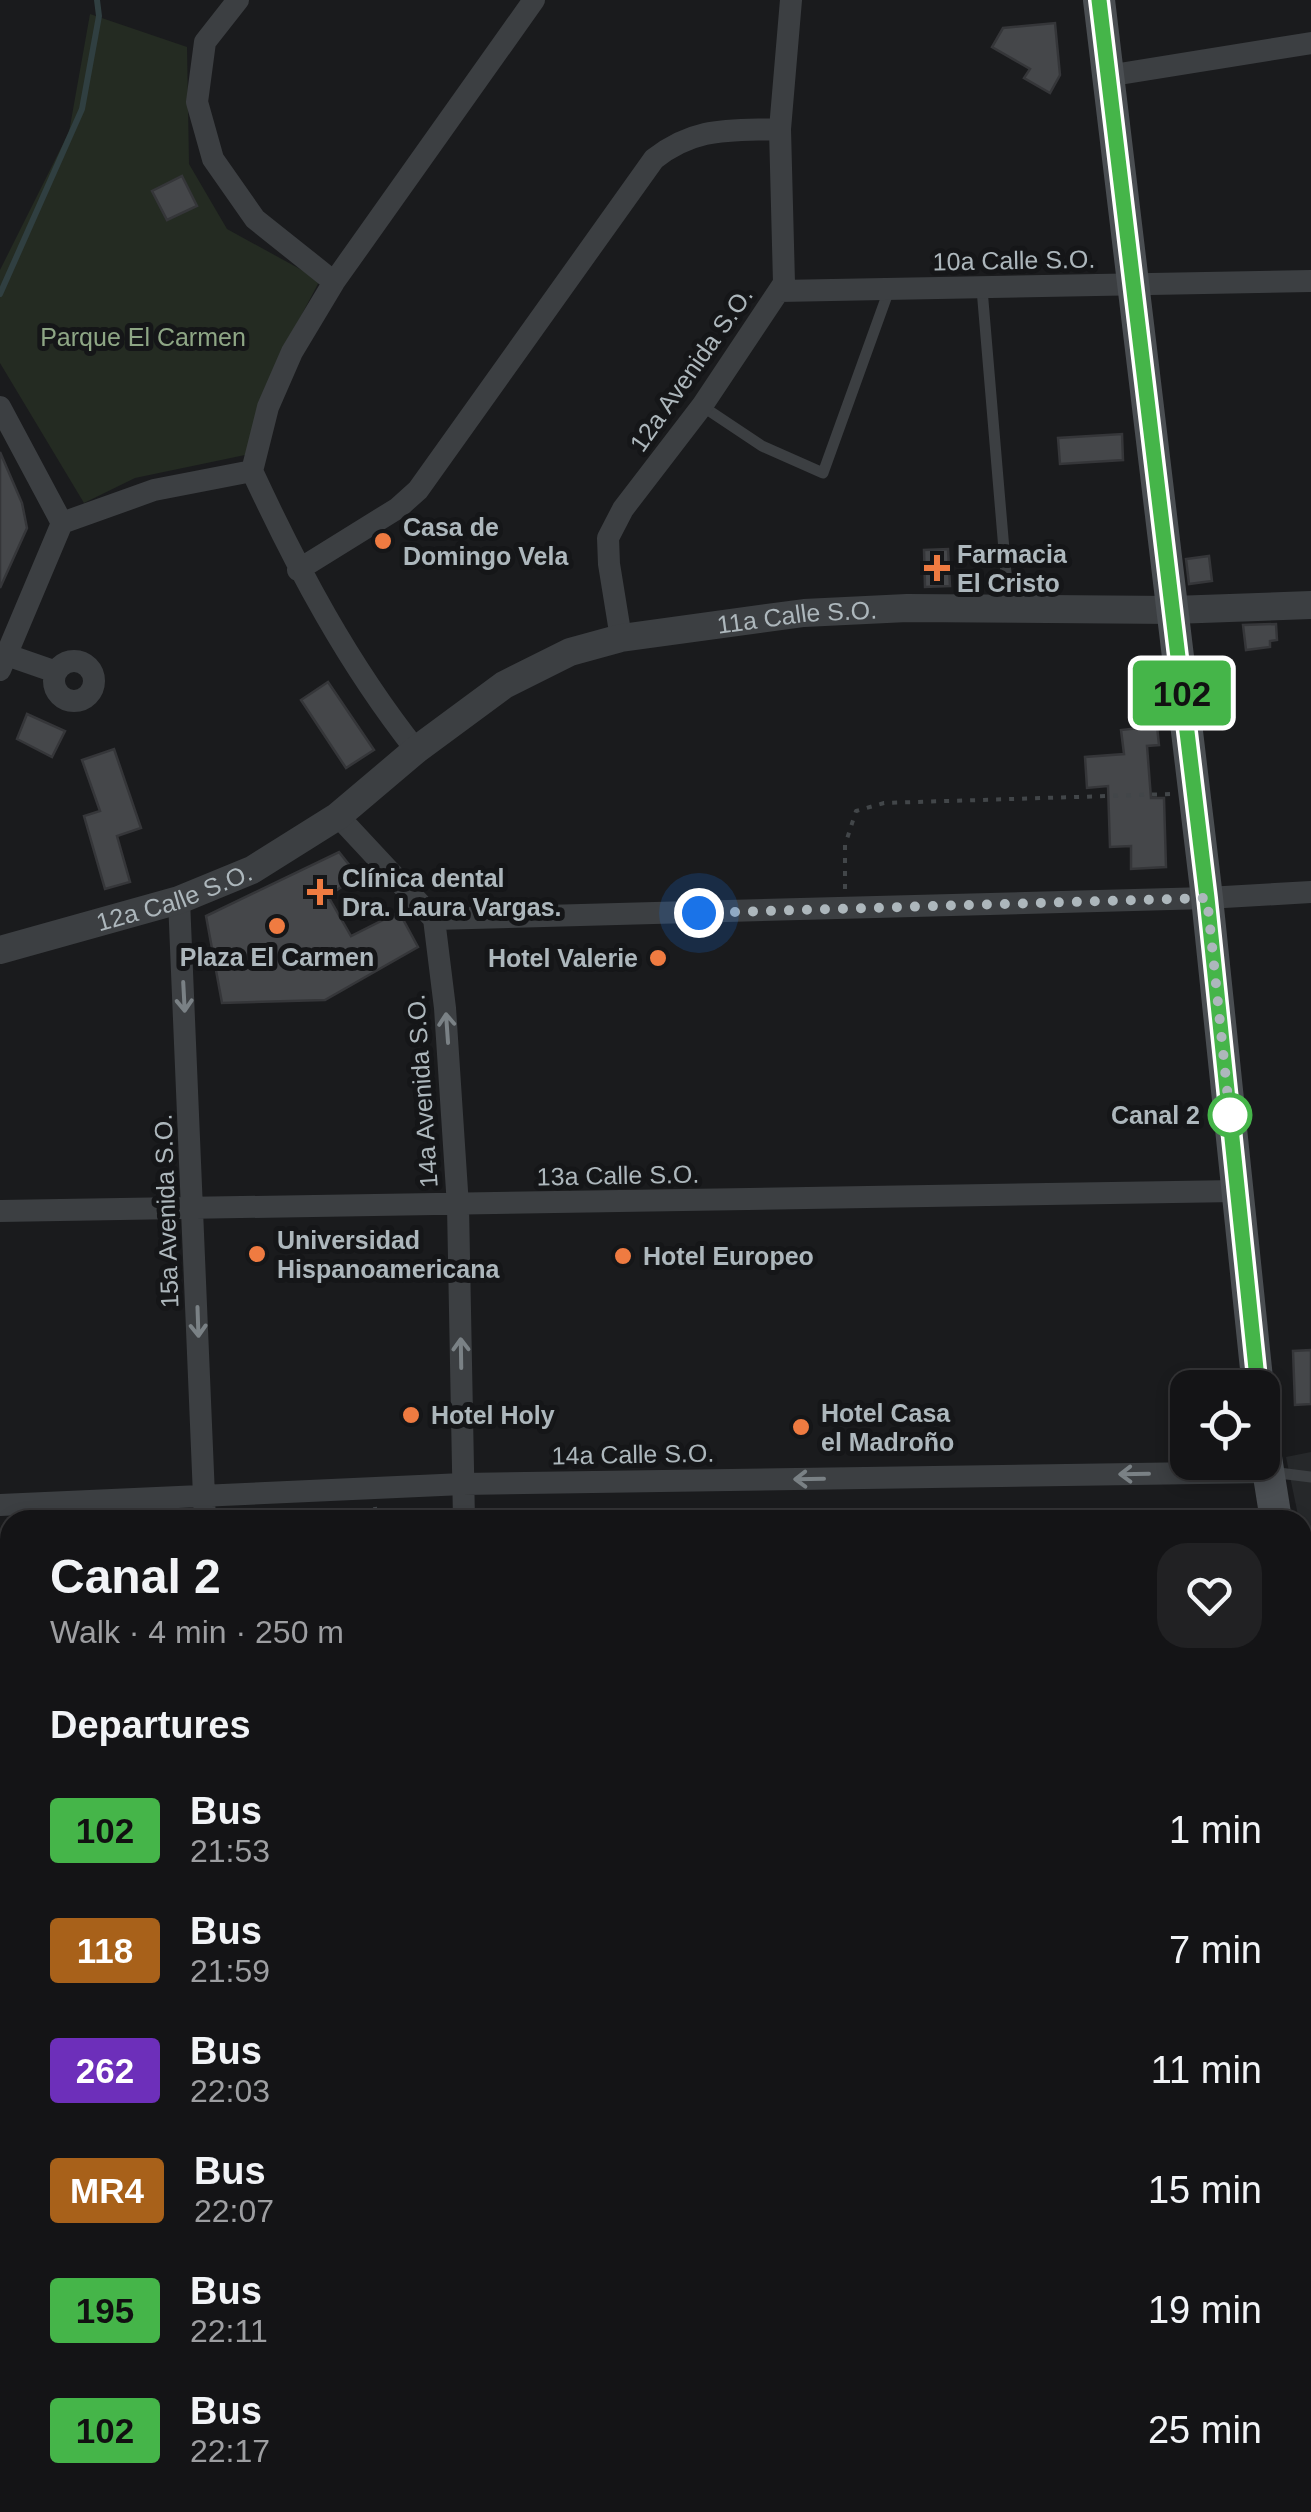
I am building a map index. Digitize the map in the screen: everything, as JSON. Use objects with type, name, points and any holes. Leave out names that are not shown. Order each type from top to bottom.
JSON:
[{"type":"main road","points":[[1099,0],[1207,898],[1256,1370]]},
{"type":"main road","points":[[1268,1480],[1274,1510]]},
{"type":"street","points":[[238,0],[206,42],[197,102],[213,159],[256,220],[334,282]]},
{"type":"street","points":[[416,750],[353,663],[298,570],[252,471],[278,378],[334,282],[534,0]]},
{"type":"street","name":"12a Avenida S.O.","points":[[621,638],[608,538],[623,509],[702,406],[784,283],[780,129],[791,0]]},
{"type":"street","points":[[1107,76],[1311,43]]},
{"type":"street","points":[[298,570],[398,508],[418,490],[654,159],[670,146],[698,134],[780,129]]},
{"type":"street","name":"10a Calle S.O.","points":[[779,290],[1311,282]]},
{"type":"street","points":[[0,408],[62,524]]},
{"type":"street","points":[[56,672],[4,663],[62,524],[141,494],[252,471]]},
{"type":"street","name":"11a Calle S.O.","points":[[338,816],[416,750],[504,685],[570,652],[621,638],[804,613],[907,608],[1172,610],[1311,604]]},
{"type":"street","points":[[338,816],[434,920],[1311,892]]},
{"type":"street","name":"12a Calle S.O.","points":[[0,950],[179,900],[252,870],[338,816]]},
{"type":"street","name":"15a Avenida S.O.","points":[[179,900],[205,1510]]},
{"type":"street","name":"14a Avenida S.O.","points":[[434,920],[445,1008],[458,1206],[464,1510]]},
{"type":"street","name":"13a Calle S.O.","points":[[0,1211],[1237,1191]]},
{"type":"street","name":"14a Calle S.O.","points":[[0,1506],[463,1484],[1170,1473]]},
{"type":"lane","points":[[982,289],[1008,610]]},
{"type":"lane","points":[[702,406],[762,446],[824,474],[889,290]]},
{"type":"lane","points":[[1280,1473],[1311,1477]]},
{"type":"path","points":[[846,908],[845,846],[856,810],[884,803],[1194,793]]},
{"type":"shaded area","points":[[1311,1452],[1311,1510],[1297,1510],[1286,1457]]},
{"type":"green space","name":"Parque El Carmen","points":[[90,14],[187,47],[189,164],[227,229],[320,280],[292,333],[245,455],[135,478],[84,503],[0,363],[0,270],[69,132]]},
{"type":"building","points":[[1055,23],[1060,75],[1050,93],[1024,78],[1030,69],[992,47],[1003,28]]},
{"type":"building","points":[[182,176],[197,206],[167,220],[152,191]]},
{"type":"building","points":[[1122,434],[1123,460],[1060,464],[1058,438]]},
{"type":"building","points":[[0,452],[22,503],[27,528],[0,588]]},
{"type":"building","name":"Farmacia El Cristo","points":[[948,549],[950,586],[925,587],[924,550]]},
{"type":"building","points":[[1209,556],[1212,581],[1189,584],[1186,559]]},
{"type":"building","points":[[1276,624],[1277,640],[1270,641],[1270,647],[1246,650],[1243,625]]},
{"type":"building","points":[[328,682],[374,750],[346,768],[301,700]]},
{"type":"building","points":[[27,714],[65,731],[52,757],[17,739]]},
{"type":"building","points":[[1157,726],[1159,745],[1147,746],[1151,798],[1164,798],[1166,867],[1131,869],[1131,846],[1110,847],[1108,786],[1087,788],[1085,757],[1124,754],[1121,730]]},
{"type":"building","points":[[114,749],[141,828],[117,836],[130,882],[105,889],[84,816],[100,811],[82,760]]},
{"type":"building","name":"Plaza El Carmen","points":[[339,852],[358,876],[328,896],[351,936],[399,912],[418,947],[325,1000],[222,1003],[206,916]]},
{"type":"building","points":[[1311,1350],[1311,1404],[1295,1405],[1293,1351]]},
{"type":"waterway","points":[[0,294],[82,109],[99,16],[97,0]]},
{"type":"bus line","name":"102","points":[[1099,0],[1207,898],[1256,1370]]},
{"type":"place","name":"Casa de Domingo Vela","points":[[383,541]]},
{"type":"place","name":"Farmacia El Cristo","points":[[937,568]]},
{"type":"place","name":"Clínica dental Dra. Laura Vargas.","points":[[320,892]]},
{"type":"place","name":"Plaza El Carmen","points":[[277,926]]},
{"type":"place","name":"Hotel Valerie","points":[[658,958]]},
{"type":"place","name":"Canal 2","points":[[1230,1115]]},
{"type":"place","name":"Universidad Hispanoamericana","points":[[257,1254]]},
{"type":"place","name":"Hotel Europeo","points":[[623,1256]]},
{"type":"place","name":"Hotel Holy","points":[[411,1415]]},
{"type":"place","name":"Hotel Casa el Madroño","points":[[801,1427]]},
{"type":"route","points":[[699,913],[1207,898],[1230,1115]]}]
